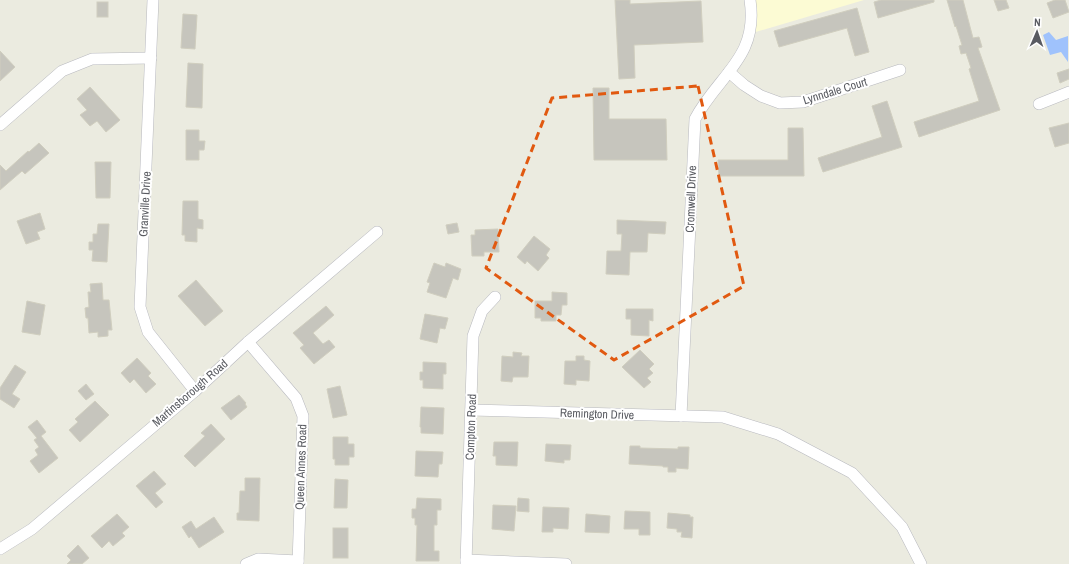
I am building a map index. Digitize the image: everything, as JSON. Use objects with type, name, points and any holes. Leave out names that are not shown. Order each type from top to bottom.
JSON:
[{"type":"street","name":"Granville Drive","points":[[153,0],[140,307],[148,332],[195,391]]},
{"type":"street","name":"Cromwell Drive","points":[[681,416],[695,119],[703,104],[744,51],[750,34],[752,14],[750,0]]},
{"type":"street","points":[[0,125],[62,71],[92,59],[151,58]]},
{"type":"street","name":"Lynndale Court","points":[[729,72],[744,85],[761,96],[780,103],[803,102],[900,70]]},
{"type":"street","points":[[1039,104],[1069,92]]},
{"type":"street","name":"Martinsborough Road","points":[[0,549],[32,529],[195,391],[248,342],[377,232]]},
{"type":"street","name":"Compton Road","points":[[466,562],[473,336],[482,311],[495,297]]},
{"type":"street","name":"Queen Annes Road","points":[[248,342],[296,398],[303,416],[298,562]]},
{"type":"street","name":"Remington Drive","points":[[471,410],[723,417],[778,434],[852,473],[902,527],[921,564]]},
{"type":"street","points":[[246,564],[258,559],[298,562]]},
{"type":"street","points":[[466,562],[566,564]]},
{"type":"highlighted area","points":[[698,86],[744,286],[614,360],[486,268],[552,98]]},
{"type":"shaded area","points":[[750,0],[864,0],[749,34]]},
{"type":"water","points":[[1049,32],[1056,40],[1068,36],[1068,62],[1061,52],[1050,55],[1043,35]]},
{"type":"building","points":[[615,0],[630,0],[630,4],[701,1],[703,42],[634,45],[635,78],[619,79]]},
{"type":"building","points":[[881,0],[934,0],[934,2],[878,18],[874,2]]},
{"type":"building","points":[[947,0],[963,0],[973,38],[979,37],[982,47],[978,48],[1000,110],[919,137],[914,122],[979,101],[969,69],[971,68],[966,53],[961,54],[959,46],[962,45]]},
{"type":"building","points":[[994,0],[1006,0],[1009,8],[998,11]]},
{"type":"building","points":[[1055,0],[1065,0],[1069,12],[1053,18],[1047,3]]},
{"type":"building","points":[[97,2],[108,2],[108,17],[97,17]]},
{"type":"building","points":[[857,8],[869,52],[855,56],[847,28],[779,47],[774,31]]},
{"type":"building","points":[[183,14],[197,15],[195,49],[181,48]]},
{"type":"building","points":[[0,51],[15,67],[0,81]]},
{"type":"building","points":[[188,63],[203,64],[202,108],[186,107]]},
{"type":"building","points":[[1069,69],[1069,79],[1060,83],[1057,73]]},
{"type":"building","points":[[90,87],[120,120],[106,132],[97,121],[90,126],[80,115],[87,110],[77,99]]},
{"type":"building","points":[[593,88],[609,88],[609,119],[666,119],[667,160],[594,160]]},
{"type":"building","points":[[887,101],[902,147],[823,172],[818,158],[882,137],[872,106]]},
{"type":"building","points":[[1069,123],[1069,143],[1055,147],[1049,128]]},
{"type":"building","points":[[788,128],[803,128],[804,176],[719,176],[718,160],[788,160]]},
{"type":"building","points":[[186,130],[199,130],[199,141],[205,141],[204,150],[199,150],[199,160],[186,160]]},
{"type":"building","points":[[39,143],[49,153],[25,174],[22,171],[0,190],[0,165],[6,171]]},
{"type":"building","points":[[95,162],[111,162],[110,198],[96,198]]},
{"type":"building","points":[[183,201],[198,201],[198,219],[203,220],[203,229],[197,228],[197,242],[185,241],[185,235],[182,235]]},
{"type":"building","points":[[40,213],[45,229],[37,232],[40,239],[26,244],[17,221]]},
{"type":"building","points":[[617,220],[666,222],[665,234],[648,233],[647,252],[630,252],[629,275],[606,274],[607,251],[621,251],[622,234],[617,234]]},
{"type":"building","points":[[457,223],[459,232],[448,234],[446,225]]},
{"type":"building","points":[[98,224],[109,224],[107,262],[92,261],[93,250],[89,250],[89,242],[93,242],[93,234],[97,234]]},
{"type":"building","points":[[498,229],[499,252],[484,252],[484,256],[472,256],[471,235],[475,235],[475,230]]},
{"type":"building","points":[[534,236],[550,249],[546,255],[549,258],[538,271],[527,261],[525,264],[517,257]]},
{"type":"building","points":[[434,263],[445,267],[446,263],[461,269],[458,280],[453,278],[446,298],[427,292],[430,283],[427,282]]},
{"type":"building","points":[[196,280],[223,311],[205,326],[178,296]]},
{"type":"building","points":[[102,283],[103,300],[109,300],[112,330],[108,330],[108,336],[98,337],[98,332],[89,333],[88,318],[86,318],[85,308],[89,307],[88,292],[91,292],[90,284]]},
{"type":"building","points":[[552,292],[567,293],[567,305],[562,305],[561,315],[556,315],[556,321],[541,321],[541,318],[535,318],[535,301],[552,301]]},
{"type":"building","points":[[27,301],[45,305],[40,335],[22,332]]},
{"type":"building","points":[[326,306],[334,315],[313,333],[323,344],[329,340],[335,347],[314,364],[300,348],[304,345],[293,333]]},
{"type":"building","points":[[626,309],[653,309],[653,321],[649,320],[649,336],[631,335],[631,319],[626,319]]},
{"type":"building","points":[[425,314],[448,318],[445,329],[440,328],[437,343],[420,339]]},
{"type":"building","points":[[640,350],[654,364],[649,369],[653,373],[647,378],[651,382],[644,388],[622,367]]},
{"type":"building","points":[[513,352],[522,353],[521,356],[529,356],[528,377],[513,377],[512,382],[501,381],[502,356],[513,357]]},
{"type":"building","points":[[576,356],[584,356],[584,360],[590,361],[589,381],[576,380],[576,385],[564,384],[565,361],[576,361]]},
{"type":"building","points":[[137,358],[151,373],[148,376],[156,384],[146,393],[134,379],[130,383],[121,373]]},
{"type":"building","points":[[423,362],[446,363],[446,374],[443,374],[443,389],[423,388],[423,380],[420,380],[420,372],[423,372]]},
{"type":"building","points":[[15,365],[26,372],[12,394],[20,399],[14,408],[0,399],[0,388]]},
{"type":"building","points":[[86,384],[94,394],[86,400],[78,391]]},
{"type":"building","points":[[340,386],[347,415],[333,418],[327,389]]},
{"type":"building","points":[[239,395],[246,403],[245,404],[247,407],[231,420],[221,408]]},
{"type":"building","points":[[95,401],[109,415],[80,442],[69,430],[78,422],[75,419]]},
{"type":"building","points":[[421,407],[444,408],[443,434],[421,433]]},
{"type":"building","points":[[37,420],[46,432],[41,436],[58,458],[39,473],[30,461],[38,455],[35,450],[39,447],[34,440],[37,438],[28,427]]},
{"type":"building","points":[[211,424],[225,439],[195,467],[184,456],[205,436],[201,433]]},
{"type":"building","points":[[333,437],[348,437],[348,444],[354,444],[354,457],[349,457],[349,465],[335,465],[335,459],[333,459]]},
{"type":"building","points":[[494,442],[518,442],[517,466],[496,465],[496,456],[493,456]]},
{"type":"building","points":[[546,444],[571,445],[570,460],[564,460],[564,463],[545,461]]},
{"type":"building","points":[[630,446],[640,446],[640,448],[678,449],[678,447],[689,447],[688,469],[676,468],[676,472],[668,472],[668,467],[629,464]]},
{"type":"building","points":[[416,451],[443,452],[442,464],[439,464],[438,477],[415,476]]},
{"type":"building","points":[[154,471],[166,484],[155,493],[163,502],[156,508],[136,486]]},
{"type":"building","points":[[245,478],[260,478],[259,521],[237,520],[237,513],[239,513],[240,491],[245,491]]},
{"type":"building","points":[[335,479],[348,480],[347,508],[334,508]]},
{"type":"building","points":[[417,498],[441,499],[441,510],[437,510],[437,525],[434,525],[434,551],[439,551],[439,561],[416,561],[417,525],[415,525],[415,518],[412,518],[412,509],[416,509]]},
{"type":"building","points":[[518,498],[529,499],[529,512],[517,511]]},
{"type":"building","points":[[493,505],[516,506],[514,531],[492,529]]},
{"type":"building","points":[[543,507],[569,508],[568,529],[553,528],[553,532],[542,532]]},
{"type":"building","points":[[625,511],[650,512],[650,535],[639,535],[639,529],[624,529]]},
{"type":"building","points":[[668,513],[690,515],[690,517],[693,517],[692,538],[681,537],[682,532],[677,532],[677,529],[667,528]]},
{"type":"building","points":[[117,514],[129,527],[122,533],[125,536],[113,546],[109,541],[102,548],[91,536]]},
{"type":"building","points":[[586,514],[610,516],[609,533],[585,532]]},
{"type":"building","points":[[214,517],[224,532],[199,548],[191,536],[189,538],[182,527],[191,521],[196,529]]},
{"type":"building","points":[[333,528],[348,528],[348,558],[333,558]]},
{"type":"building","points":[[78,545],[89,558],[82,564],[67,564],[71,560],[67,556]]}]
